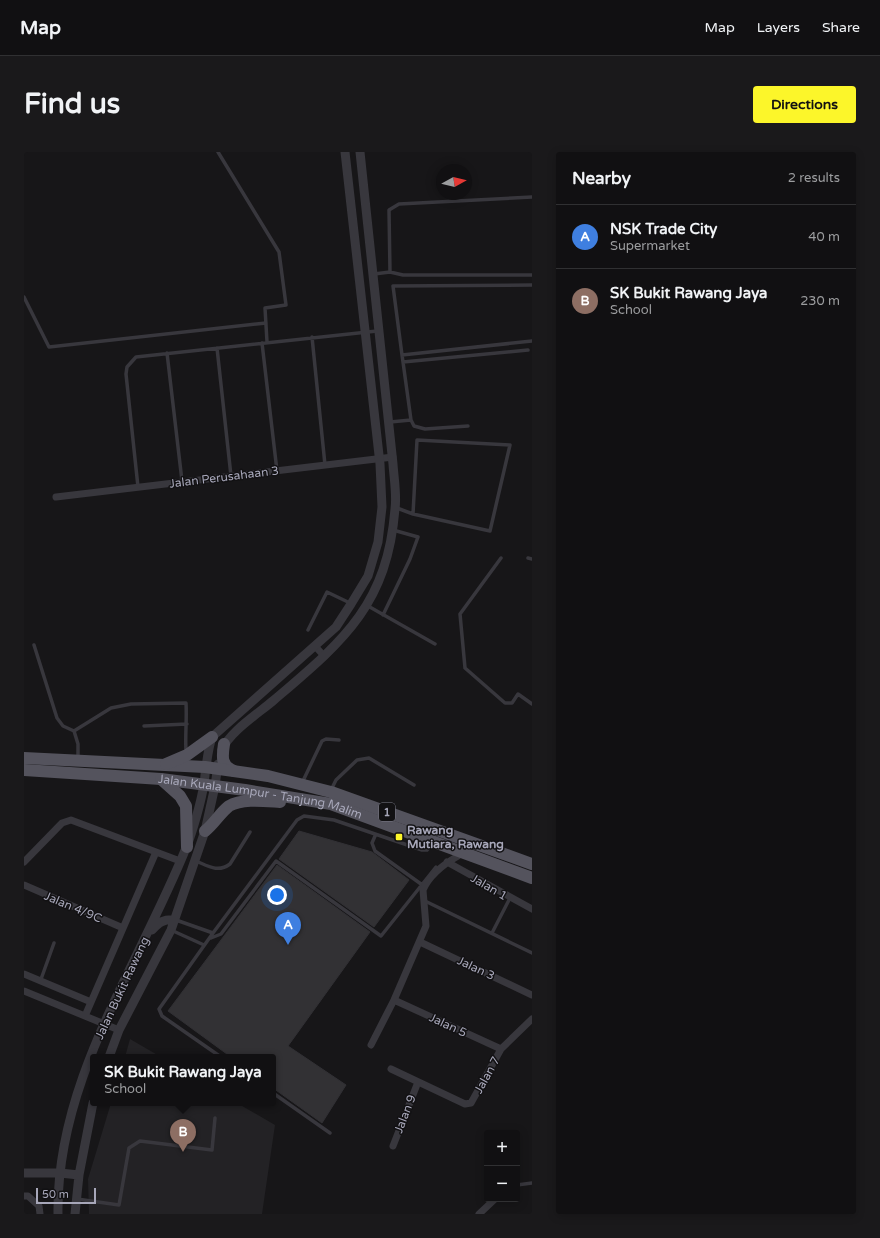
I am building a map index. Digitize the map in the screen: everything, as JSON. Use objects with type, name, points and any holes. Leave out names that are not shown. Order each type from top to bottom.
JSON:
[{"type":"main road","points":[[159,765],[187,755],[212,736]]},
{"type":"main road","points":[[224,744],[222,758],[225,766],[239,773]]},
{"type":"main road","name":"Jalan Kuala Lumpur - Tanjung Malim","points":[[24,758],[205,767],[268,776],[302,784],[331,798],[435,841],[532,878]]},
{"type":"main road","name":"Jalan Kuala Lumpur - Tanjung Malim","points":[[24,770],[161,779],[331,798],[532,864]]},
{"type":"main road","points":[[161,779],[180,796],[186,806],[187,847]]},
{"type":"main road","points":[[205,831],[224,811],[236,803],[331,798]]},
{"type":"street","points":[[212,736],[336,627],[368,576],[378,542],[382,507],[380,459],[345,152]]},
{"type":"street","points":[[224,744],[345,636],[368,606],[380,580],[391,544],[396,508],[393,457],[360,152]]},
{"type":"street","name":"Jalan Perusahaan 3","points":[[56,497],[393,457]]},
{"type":"street","points":[[315,646],[324,656]]},
{"type":"street","name":"Jalan Bukit Rawang","points":[[110,1054],[119,1030],[171,930],[196,861],[205,831],[210,785],[205,767],[212,736]]},
{"type":"street","name":"Jalan Bukit Rawang","points":[[92,1054],[104,1024],[148,934],[187,847],[210,785],[218,770],[218,758],[224,744]]},
{"type":"street","points":[[24,862],[62,823],[68,820],[180,862]]},
{"type":"street","points":[[85,1016],[156,852]]},
{"type":"street","points":[[371,1045],[394,1000],[426,926],[425,886],[440,867],[458,856]]},
{"type":"street","name":"Jalan 1","points":[[447,862],[532,909]]},
{"type":"street","name":"Jalan 4/9C","points":[[24,885],[123,928]]},
{"type":"street","points":[[148,934],[159,922],[166,919],[175,920]]},
{"type":"street","name":"Jalan 3","points":[[420,942],[532,995]]},
{"type":"street","points":[[24,974],[40,982],[91,1002]]},
{"type":"street","points":[[24,991],[119,1030]]},
{"type":"street","name":"Jalan 5","points":[[394,1000],[501,1049]]},
{"type":"street","name":"Jalan 7","points":[[391,1069],[465,1104],[471,1103],[501,1049],[532,1019]]},
{"type":"street","name":"Jalan Bukit Rawang","points":[[58,1214],[60,1173],[78,1090],[90,1060]]},
{"type":"street","name":"Jalan 9","points":[[393,1146],[418,1082]]},
{"type":"street","points":[[75,1214],[79,1175],[93,1106]]},
{"type":"street","points":[[24,1174],[60,1173],[79,1175]]},
{"type":"street","points":[[24,1196],[28,1196],[39,1206],[40,1214]]},
{"type":"street","points":[[479,1214],[492,1202]]},
{"type":"lane","points":[[218,152],[279,252],[286,305],[265,308],[267,342]]},
{"type":"lane","points":[[390,272],[389,210],[399,204],[532,197]]},
{"type":"lane","points":[[374,274],[390,272],[410,275],[532,275]]},
{"type":"lane","points":[[468,426],[425,429],[414,426],[411,420],[393,286],[532,285]]},
{"type":"lane","points":[[24,297],[49,347],[266,323]]},
{"type":"lane","points":[[138,487],[126,374],[128,367],[136,357],[380,330]]},
{"type":"lane","points":[[312,338],[325,465]]},
{"type":"lane","points":[[402,355],[532,341]]},
{"type":"lane","points":[[262,343],[276,471]]},
{"type":"lane","points":[[217,348],[232,476]]},
{"type":"lane","points":[[403,362],[528,350]]},
{"type":"lane","points":[[167,353],[183,482]]},
{"type":"lane","points":[[389,422],[411,420]]},
{"type":"lane","points":[[396,508],[412,514],[490,531],[510,445],[417,440],[412,514]]},
{"type":"lane","points":[[383,615],[410,559],[418,537],[393,530]]},
{"type":"lane","points":[[501,558],[460,614],[466,668],[505,703],[512,702],[518,694],[532,704]]},
{"type":"lane","points":[[308,630],[327,592],[351,604]]},
{"type":"lane","points":[[368,606],[435,644]]},
{"type":"lane","points":[[34,645],[57,718],[64,726],[74,731],[78,744],[77,760]]},
{"type":"lane","points":[[74,731],[112,708],[131,704],[186,703],[187,755]]},
{"type":"lane","points":[[144,726],[187,724]]},
{"type":"lane","points":[[302,784],[322,741],[326,739],[339,740]]},
{"type":"lane","points":[[331,798],[336,780],[357,760],[369,758],[414,785]]},
{"type":"lane","points":[[217,1054],[162,1016],[159,1012],[160,1007],[297,820],[304,816],[334,820],[375,836],[422,850],[427,850],[435,841]]},
{"type":"lane","points":[[196,861],[216,869],[226,867],[230,864],[250,832]]},
{"type":"lane","points":[[375,836],[372,843],[375,851],[421,884]]},
{"type":"lane","points":[[210,938],[221,934],[276,861],[381,936],[432,871],[450,857],[458,856],[490,867],[510,869]]},
{"type":"lane","points":[[492,933],[510,898]]},
{"type":"lane","points":[[425,901],[532,953]]},
{"type":"lane","points":[[175,920],[213,933]]},
{"type":"lane","points":[[171,930],[204,945]]},
{"type":"lane","points":[[40,982],[54,943]]},
{"type":"lane","points":[[276,1095],[330,1133]]},
{"type":"lane","points":[[76,1199],[119,1205],[129,1148],[140,1141],[212,1150],[215,1118]]},
{"type":"lane","points":[[520,1185],[532,1183]]},
{"type":"shaded area","points":[[130,1039],[156,1054],[126,1054]]},
{"type":"shaded area","points":[[110,1106],[242,1106],[275,1125],[262,1214],[89,1214],[88,1179]]},
{"type":"building","points":[[299,831],[372,852],[409,880],[374,927],[279,859]]},
{"type":"building","points":[[277,865],[370,932],[288,1046],[346,1085],[322,1123],[276,1090],[276,1054],[227,1054],[168,1011]]},
{"type":"place","name":"Rawang Mutiara, Rawang","points":[[399,837]]},
{"type":"place","name":"NSK Trade City","points":[[288,945]]},
{"type":"place","name":"SK Bukit Rawang Jaya","points":[[183,1152]]}]
